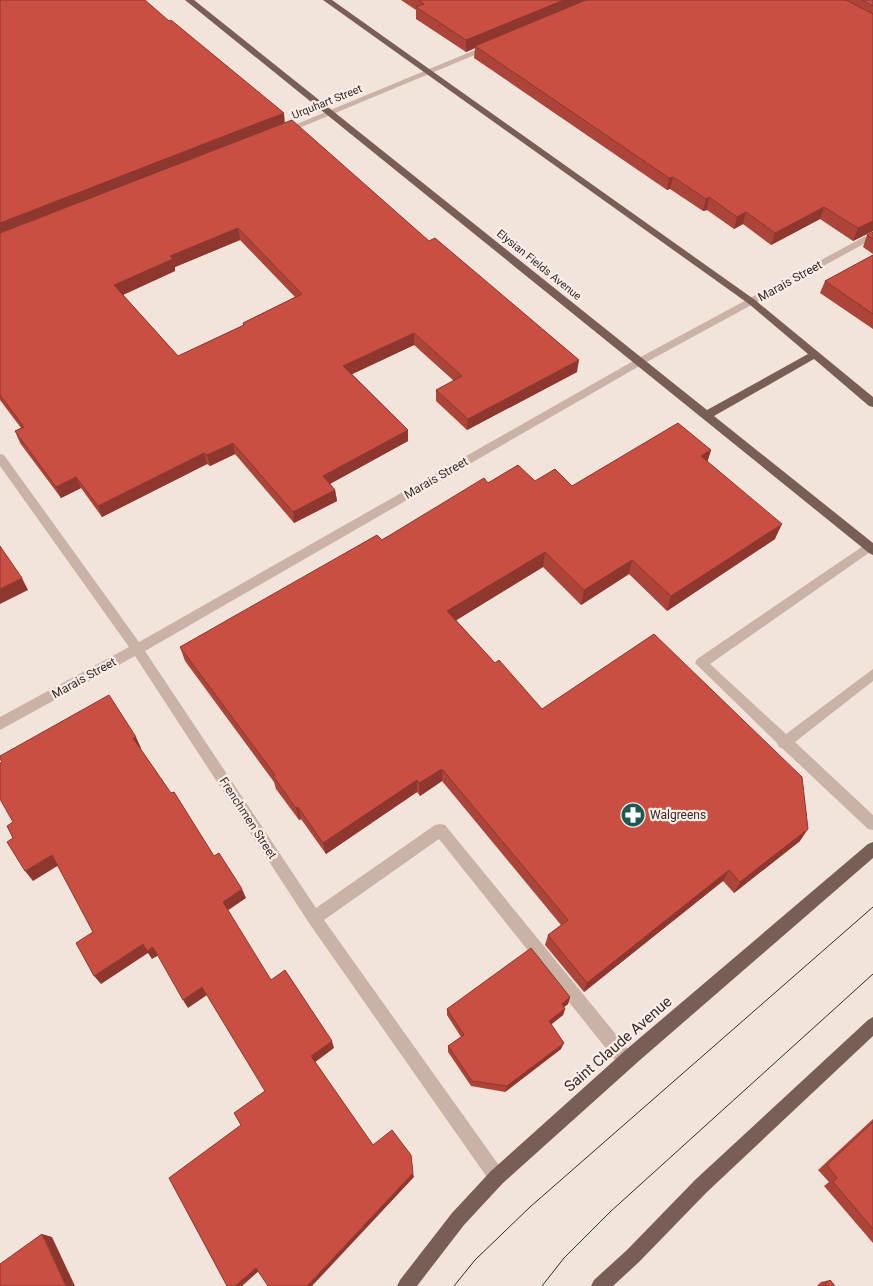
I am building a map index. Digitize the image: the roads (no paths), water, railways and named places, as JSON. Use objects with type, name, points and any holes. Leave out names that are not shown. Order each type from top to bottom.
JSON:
[{"type":"main road","name":"Elysian Fields Avenue","points":[[189,0],[871,549]]},
{"type":"main road","points":[[327,0],[752,302],[873,403]]},
{"type":"main road","points":[[706,415],[816,354]]},
{"type":"main road","name":"Saint Claude Avenue","points":[[406,1286],[458,1219],[497,1177],[626,1060],[873,849]]},
{"type":"main road","points":[[600,1286],[633,1256],[701,1186],[873,1025]]},
{"type":"street","name":"Urquhart Street","points":[[273,135],[496,45]]},
{"type":"street","name":"Marais Street","points":[[0,724],[136,649],[638,362],[873,235]]},
{"type":"street","name":"Frenchmen Street","points":[[0,458],[136,649],[314,918],[497,1177]]},
{"type":"street","points":[[871,549],[701,664],[873,824]]},
{"type":"street","points":[[784,743],[873,674]]},
{"type":"street","points":[[314,918],[440,830],[626,1060]]},
{"type":"tram line","points":[[454,1286],[475,1260],[530,1207],[873,907]]},
{"type":"tram line","points":[[542,1286],[564,1258],[610,1212],[873,974]]},
{"type":"place","name":"Walgreens","points":[[633,815]]}]
